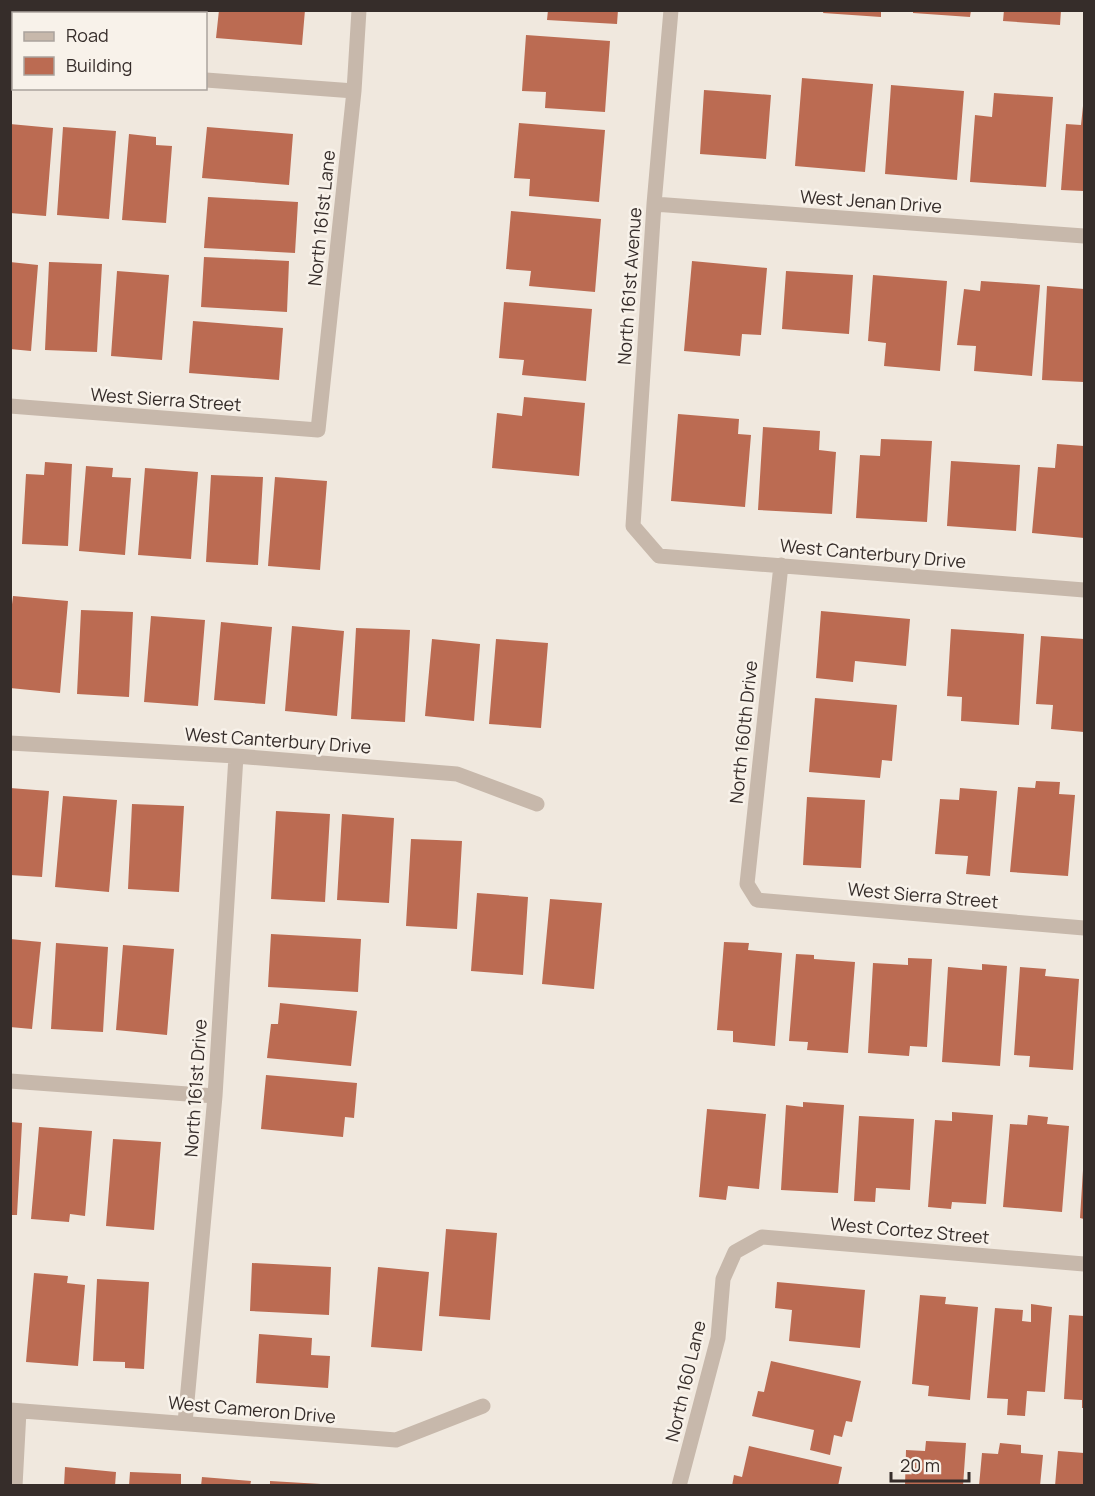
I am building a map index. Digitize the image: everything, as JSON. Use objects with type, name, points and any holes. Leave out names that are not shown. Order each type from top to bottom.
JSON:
[{"type":"street","name":"North 161st Lane","points":[[318,430],[354,91],[360,10]]},
{"type":"street","name":"North 161st Avenue","points":[[659,556],[633,526],[654,204],[671,10]]},
{"type":"street","points":[[207,80],[354,91]]},
{"type":"street","name":"West Jenan Drive","points":[[654,204],[1084,236]]},
{"type":"street","name":"West Sierra Street","points":[[10,406],[318,430]]},
{"type":"street","name":"West Canterbury Drive","points":[[659,556],[1084,590]]},
{"type":"street","name":"North 160th Drive","points":[[758,900],[747,884],[781,565]]},
{"type":"street","name":"West Canterbury Drive","points":[[10,743],[236,756],[457,774],[537,804]]},
{"type":"street","name":"North 161st Drive","points":[[185,1423],[216,1096],[236,756]]},
{"type":"street","name":"West Sierra Street","points":[[758,900],[1084,928]]},
{"type":"street","points":[[10,1081],[216,1096]]},
{"type":"street","name":"West Cortez Street","points":[[735,1252],[762,1237],[1084,1264]]},
{"type":"street","name":"North 160 Lane","points":[[679,1485],[718,1338],[723,1279],[735,1252]]},
{"type":"street","name":"West Cameron Drive","points":[[15,1410],[396,1440],[483,1406]]},
{"type":"street","points":[[15,1410],[15,1485]]},
{"type":"building","points":[[10,10],[58,10],[58,12],[12,12],[12,21],[10,21]]},
{"type":"building","points":[[73,10],[124,10],[124,12],[73,12]]},
{"type":"building","points":[[135,10],[187,10],[186,12],[135,12]]},
{"type":"building","points":[[219,10],[305,10],[302,45],[216,38]]},
{"type":"building","points":[[548,10],[618,10],[617,24],[547,20]]},
{"type":"building","points":[[824,10],[881,10],[881,17],[823,13]]},
{"type":"building","points":[[913,10],[971,10],[970,17],[913,13]]},
{"type":"building","points":[[1004,10],[1061,10],[1060,25],[1003,21]]},
{"type":"building","points":[[526,35],[610,41],[605,112],[545,108],[546,92],[522,91]]},
{"type":"building","points":[[802,78],[873,84],[865,172],[795,166]]},
{"type":"building","points":[[891,85],[964,91],[957,180],[885,174]]},
{"type":"building","points":[[704,90],[771,95],[766,159],[700,154]]},
{"type":"building","points":[[994,93],[1053,97],[1046,187],[970,182],[975,115],[992,117]]},
{"type":"building","points":[[1083,106],[1084,191],[1061,190],[1066,124],[1081,125]]},
{"type":"building","points":[[519,123],[605,130],[599,202],[529,196],[530,179],[514,178]]},
{"type":"building","points":[[10,124],[53,128],[46,216],[10,213]]},
{"type":"building","points":[[63,127],[116,131],[109,219],[57,215]]},
{"type":"building","points":[[207,127],[293,134],[289,185],[202,178]]},
{"type":"building","points":[[129,134],[156,137],[156,145],[172,146],[166,223],[122,220]]},
{"type":"building","points":[[208,197],[298,202],[295,253],[204,248]]},
{"type":"building","points":[[511,211],[601,219],[595,292],[529,286],[531,271],[506,269]]},
{"type":"building","points":[[204,257],[289,261],[287,312],[201,307]]},
{"type":"building","points":[[692,261],[767,268],[761,335],[742,334],[740,356],[684,351]]},
{"type":"building","points":[[10,262],[38,265],[31,351],[10,349]]},
{"type":"building","points":[[49,262],[102,264],[97,352],[45,350]]},
{"type":"building","points":[[117,271],[169,275],[162,360],[111,356]]},
{"type":"building","points":[[786,271],[853,275],[849,334],[782,329]]},
{"type":"building","points":[[873,275],[947,281],[940,371],[884,366],[886,343],[868,341]]},
{"type":"building","points":[[981,281],[1040,285],[1032,376],[974,371],[976,346],[957,345],[964,289],[980,291]]},
{"type":"building","points":[[1047,286],[1084,289],[1084,382],[1042,380]]},
{"type":"building","points":[[504,302],[592,309],[586,381],[522,375],[524,360],[499,358]]},
{"type":"building","points":[[193,321],[283,328],[279,380],[189,373]]},
{"type":"building","points":[[524,397],[585,403],[579,476],[492,468],[497,413],[522,416]]},
{"type":"building","points":[[678,414],[739,419],[738,434],[751,435],[745,507],[671,501]]},
{"type":"building","points":[[763,427],[820,431],[819,450],[836,452],[832,514],[758,510]]},
{"type":"building","points":[[881,439],[932,441],[927,522],[856,518],[860,455],[880,456]]},
{"type":"building","points":[[1057,444],[1084,446],[1084,538],[1032,533],[1038,467],[1055,468]]},
{"type":"building","points":[[951,461],[1020,465],[1016,531],[947,526]]},
{"type":"building","points":[[45,462],[72,464],[68,546],[22,544],[26,474],[44,475]]},
{"type":"building","points":[[86,466],[113,468],[112,477],[131,478],[125,555],[79,551]]},
{"type":"building","points":[[145,468],[198,472],[191,559],[138,555]]},
{"type":"building","points":[[211,475],[263,477],[258,565],[206,562]]},
{"type":"building","points":[[275,477],[327,481],[320,570],[268,566]]},
{"type":"building","points":[[13,596],[68,601],[60,693],[10,688],[10,621]]},
{"type":"building","points":[[81,610],[133,612],[129,697],[77,694]]},
{"type":"building","points":[[821,611],[910,619],[906,666],[855,661],[853,682],[816,678]]},
{"type":"building","points":[[151,616],[205,620],[198,706],[144,702]]},
{"type":"building","points":[[221,622],[272,627],[265,704],[214,700]]},
{"type":"building","points":[[292,626],[344,631],[337,716],[285,711]]},
{"type":"building","points":[[356,628],[410,630],[405,722],[351,719]]},
{"type":"building","points":[[951,629],[1024,634],[1019,725],[961,721],[962,697],[947,696]]},
{"type":"building","points":[[1041,636],[1084,639],[1084,732],[1051,729],[1053,705],[1036,704]]},
{"type":"building","points":[[432,639],[480,644],[474,721],[425,716]]},
{"type":"building","points":[[496,639],[548,643],[541,728],[489,724]]},
{"type":"building","points":[[815,698],[897,705],[892,761],[882,760],[880,778],[809,772]]},
{"type":"building","points":[[1036,781],[1060,782],[1059,794],[1075,795],[1068,876],[1010,872],[1018,787],[1035,788]]},
{"type":"building","points":[[10,788],[49,791],[42,877],[10,875]]},
{"type":"building","points":[[960,788],[997,791],[990,876],[966,874],[968,856],[935,854],[940,799],[959,800]]},
{"type":"building","points":[[63,796],[117,800],[109,892],[55,887]]},
{"type":"building","points":[[807,797],[865,800],[861,868],[803,865]]},
{"type":"building","points":[[132,804],[184,806],[179,892],[128,889]]},
{"type":"building","points":[[276,811],[330,814],[325,902],[271,899]]},
{"type":"building","points":[[342,814],[394,818],[389,903],[337,900]]},
{"type":"building","points":[[411,839],[462,841],[457,929],[406,926]]},
{"type":"building","points":[[477,893],[528,897],[523,975],[471,971]]},
{"type":"building","points":[[550,899],[602,903],[594,989],[542,984]]},
{"type":"building","points":[[271,934],[361,939],[358,992],[268,987]]},
{"type":"building","points":[[10,939],[41,942],[32,1029],[10,1027]]},
{"type":"building","points":[[724,942],[749,943],[748,950],[782,953],[775,1046],[733,1042],[733,1031],[717,1030]]},
{"type":"building","points":[[56,943],[108,947],[103,1032],[51,1029]]},
{"type":"building","points":[[123,945],[174,949],[167,1035],[116,1030]]},
{"type":"building","points":[[796,954],[814,955],[814,959],[855,962],[848,1053],[807,1050],[808,1042],[789,1041]]},
{"type":"building","points":[[908,958],[932,959],[927,1047],[910,1046],[909,1056],[868,1053],[873,963],[908,965]]},
{"type":"building","points":[[982,964],[1007,966],[1000,1066],[942,1062],[948,967],[982,970]]},
{"type":"building","points":[[1020,967],[1046,969],[1045,976],[1079,979],[1073,1070],[1029,1067],[1030,1056],[1014,1055]]},
{"type":"building","points":[[280,1003],[357,1011],[351,1066],[267,1058],[271,1024],[278,1024]]},
{"type":"building","points":[[266,1075],[357,1083],[354,1118],[345,1117],[343,1137],[261,1129]]},
{"type":"building","points":[[803,1102],[844,1105],[838,1193],[781,1190],[786,1105],[803,1107]]},
{"type":"building","points":[[707,1109],[766,1114],[759,1189],[728,1186],[726,1200],[699,1197]]},
{"type":"building","points":[[952,1112],[993,1115],[986,1204],[952,1202],[951,1209],[928,1207],[935,1120],[952,1121]]},
{"type":"building","points":[[1028,1115],[1048,1117],[1047,1124],[1069,1126],[1062,1212],[1003,1207],[1010,1124],[1027,1125]]},
{"type":"building","points":[[859,1116],[914,1119],[910,1190],[876,1188],[875,1202],[854,1201]]},
{"type":"building","points":[[10,1122],[22,1123],[17,1215],[10,1215]]},
{"type":"building","points":[[39,1127],[92,1131],[85,1216],[70,1214],[69,1222],[31,1219]]},
{"type":"building","points":[[113,1139],[161,1142],[154,1230],[106,1226]]},
{"type":"building","points":[[1084,1170],[1084,1219],[1080,1218]]},
{"type":"building","points":[[446,1229],[497,1233],[490,1320],[439,1316]]},
{"type":"building","points":[[252,1263],[331,1267],[329,1315],[250,1311]]},
{"type":"building","points":[[378,1267],[429,1272],[422,1351],[371,1347]]},
{"type":"building","points":[[34,1273],[68,1276],[67,1283],[85,1285],[78,1366],[26,1362]]},
{"type":"building","points":[[97,1279],[149,1282],[144,1369],[125,1368],[125,1362],[93,1361]]},
{"type":"building","points":[[777,1282],[865,1290],[860,1348],[789,1341],[792,1310],[775,1308]]},
{"type":"building","points":[[920,1295],[946,1297],[945,1304],[978,1307],[970,1400],[928,1396],[929,1386],[912,1384]]},
{"type":"building","points":[[1031,1304],[1052,1307],[1045,1392],[1027,1391],[1025,1416],[1007,1415],[1008,1399],[987,1398],[995,1308],[1023,1310],[1022,1321],[1031,1322]]},
{"type":"building","points":[[1069,1315],[1084,1316],[1084,1408],[1082,1408],[1082,1400],[1064,1399]]},
{"type":"building","points":[[259,1334],[312,1338],[311,1355],[330,1356],[328,1388],[256,1383]]},
{"type":"building","points":[[771,1361],[861,1381],[852,1422],[846,1421],[842,1437],[834,1435],[830,1455],[810,1450],[814,1430],[752,1416],[758,1391],[764,1392]]},
{"type":"building","points":[[926,1441],[966,1443],[963,1486],[905,1486],[906,1450],[925,1451]]},
{"type":"building","points":[[1000,1443],[1021,1445],[1021,1453],[1043,1455],[1040,1486],[979,1486],[982,1453],[998,1454]]},
{"type":"building","points":[[749,1446],[842,1467],[838,1486],[732,1486],[734,1475],[742,1477]]},
{"type":"building","points":[[1058,1451],[1084,1453],[1084,1486],[1055,1486]]},
{"type":"building","points":[[65,1467],[116,1472],[115,1486],[64,1486]]},
{"type":"building","points":[[130,1472],[181,1474],[181,1486],[129,1486]]},
{"type":"building","points":[[202,1477],[251,1481],[250,1486],[201,1486]]},
{"type":"building","points":[[270,1481],[321,1484],[320,1486],[270,1486]]}]
